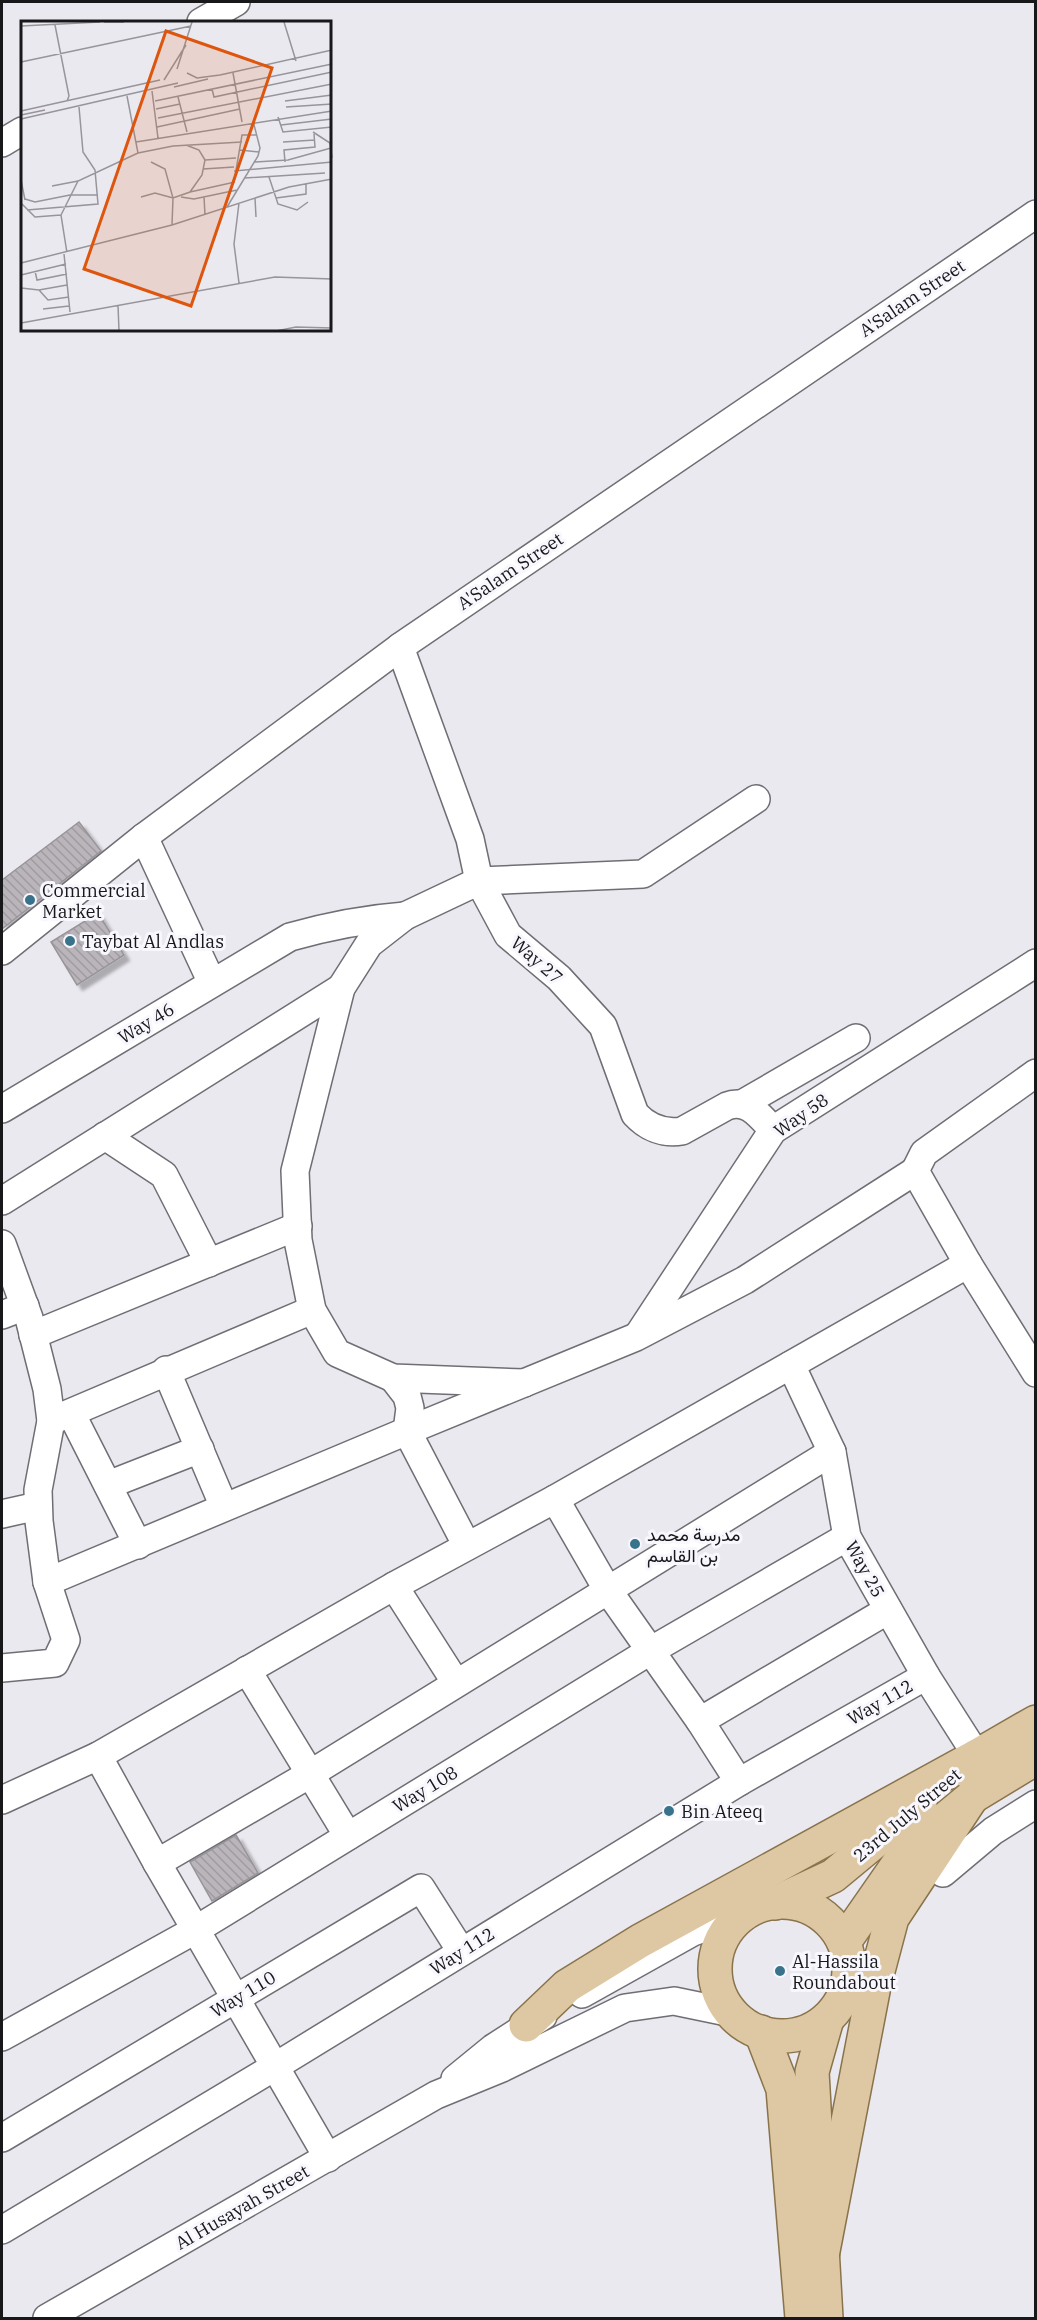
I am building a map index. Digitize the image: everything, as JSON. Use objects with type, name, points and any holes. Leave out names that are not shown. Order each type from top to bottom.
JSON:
[{"type":"main road","name":"23rd July Street","points":[[761,1907],[834,1876],[977,1756],[1035,1722]]},
{"type":"main road","points":[[526,2025],[567,1986],[640,1941],[977,1756]]},
{"type":"main road","name":"23rd July Street","points":[[844,1942],[908,1850],[972,1797],[1035,1758]]},
{"type":"main road","points":[[822,2256],[874,1986],[892,1918],[972,1797]]},
{"type":"main road","points":[[792,1903],[808,1907],[823,1916],[836,1928],[844,1942],[850,1971],[844,1996],[827,2019],[816,2027],[789,2036],[761,2032],[748,2027],[732,2013],[718,1988],[715,1974],[716,1959],[726,1932],[735,1921],[761,1907],[792,1903]]},
{"type":"main road","points":[[826,2319],[812,2072],[827,2019]]},
{"type":"main road","points":[[761,2032],[783,2089],[802,2319]]},
{"type":"street","points":[[203,21],[236,2]]},
{"type":"street","points":[[2,143],[21,132]]},
{"type":"street","name":"A'Salam Street","points":[[2,951],[144,837],[400,647],[1035,214]]},
{"type":"street","name":"Way 27","points":[[400,647],[470,839],[479,881],[508,935],[559,978],[603,1026],[635,1114],[644,1123],[653,1128],[674,1132],[682,1131],[727,1106],[735,1103],[742,1104],[856,1038]]},
{"type":"street","points":[[524,1383],[393,1378],[337,1353],[312,1310],[298,1240],[295,1171],[341,988],[369,944],[405,916],[479,881],[643,874],[756,799]]},
{"type":"street","points":[[144,837],[212,983]]},
{"type":"street","name":"Way 46","points":[[2,1109],[290,937],[346,922],[405,916]]},
{"type":"street","name":"Way 58","points":[[636,1337],[773,1130],[1035,963]]},
{"type":"street","points":[[2,1202],[341,988]]},
{"type":"street","points":[[47,1582],[636,1337],[745,1280],[915,1171],[924,1154],[1035,1072]]},
{"type":"street","points":[[742,1104],[757,1113],[773,1130]]},
{"type":"street","points":[[105,1136],[164,1175],[209,1263]]},
{"type":"street","points":[[915,1171],[968,1264],[1035,1373]]},
{"type":"street","points":[[33,1335],[298,1227]]},
{"type":"street","points":[[2,1244],[13,1311],[33,1335],[47,1389],[61,1417],[108,1485],[138,1545]]},
{"type":"street","points":[[5,1791],[98,1756],[394,1586],[555,1499],[968,1264]]},
{"type":"street","points":[[2,1668],[55,1663],[66,1640],[47,1582],[38,1506],[38,1490],[61,1417],[166,1370],[312,1310]]},
{"type":"street","name":"Way 25","points":[[791,1365],[832,1452],[847,1537],[926,1676],[977,1756]]},
{"type":"street","points":[[166,1370],[224,1507]]},
{"type":"street","points":[[393,1378],[407,1396],[410,1408],[407,1431],[467,1546]]},
{"type":"street","points":[[108,1485],[200,1449]]},
{"type":"street","points":[[157,1863],[310,1774],[832,1452]]},
{"type":"street","points":[[555,1499],[607,1589],[700,1721],[739,1782]]},
{"type":"street","points":[[2,1514],[38,1506]]},
{"type":"street","name":"Way 108","points":[[2,2037],[197,1929],[650,1651],[847,1537]]},
{"type":"street","points":[[394,1586],[456,1683]]},
{"type":"street","points":[[700,1721],[888,1610]]},
{"type":"street","points":[[247,1670],[348,1836]]},
{"type":"street","name":"Way 112","points":[[2,2230],[276,2066],[739,1782],[926,1676]]},
{"type":"street","points":[[98,1756],[157,1863],[237,1997],[328,2158]]},
{"type":"street","points":[[943,1873],[993,1831],[1035,1804]]},
{"type":"street","name":"Way 110","points":[[2,2138],[421,1888],[461,1951]]},
{"type":"street","name":"Al Husayah Street","points":[[436,2095],[493,2048],[526,2025],[693,1932],[761,1907]]},
{"type":"street","name":"Al Husayah Street","points":[[47,2319],[436,2095],[502,2068],[625,2008],[674,2001],[732,2013]]},
{"type":"building","points":[[79,822],[101,851],[2,929],[2,880]]},
{"type":"building","points":[[98,913],[124,955],[77,985],[51,942]]},
{"type":"building","points":[[236,1835],[258,1873],[212,1901],[190,1862]]},
{"type":"place","name":"Commercial Market","points":[[30,900]]},
{"type":"place","name":"Taybat Al Andlas","points":[[70,941]]},
{"type":"place","name":"مدرسة محمد بن القاسم","points":[[635,1544]]},
{"type":"place","name":"Bin Ateeq","points":[[669,1811]]},
{"type":"place","name":"Al-Hassila Roundabout","points":[[780,1971]]}]
